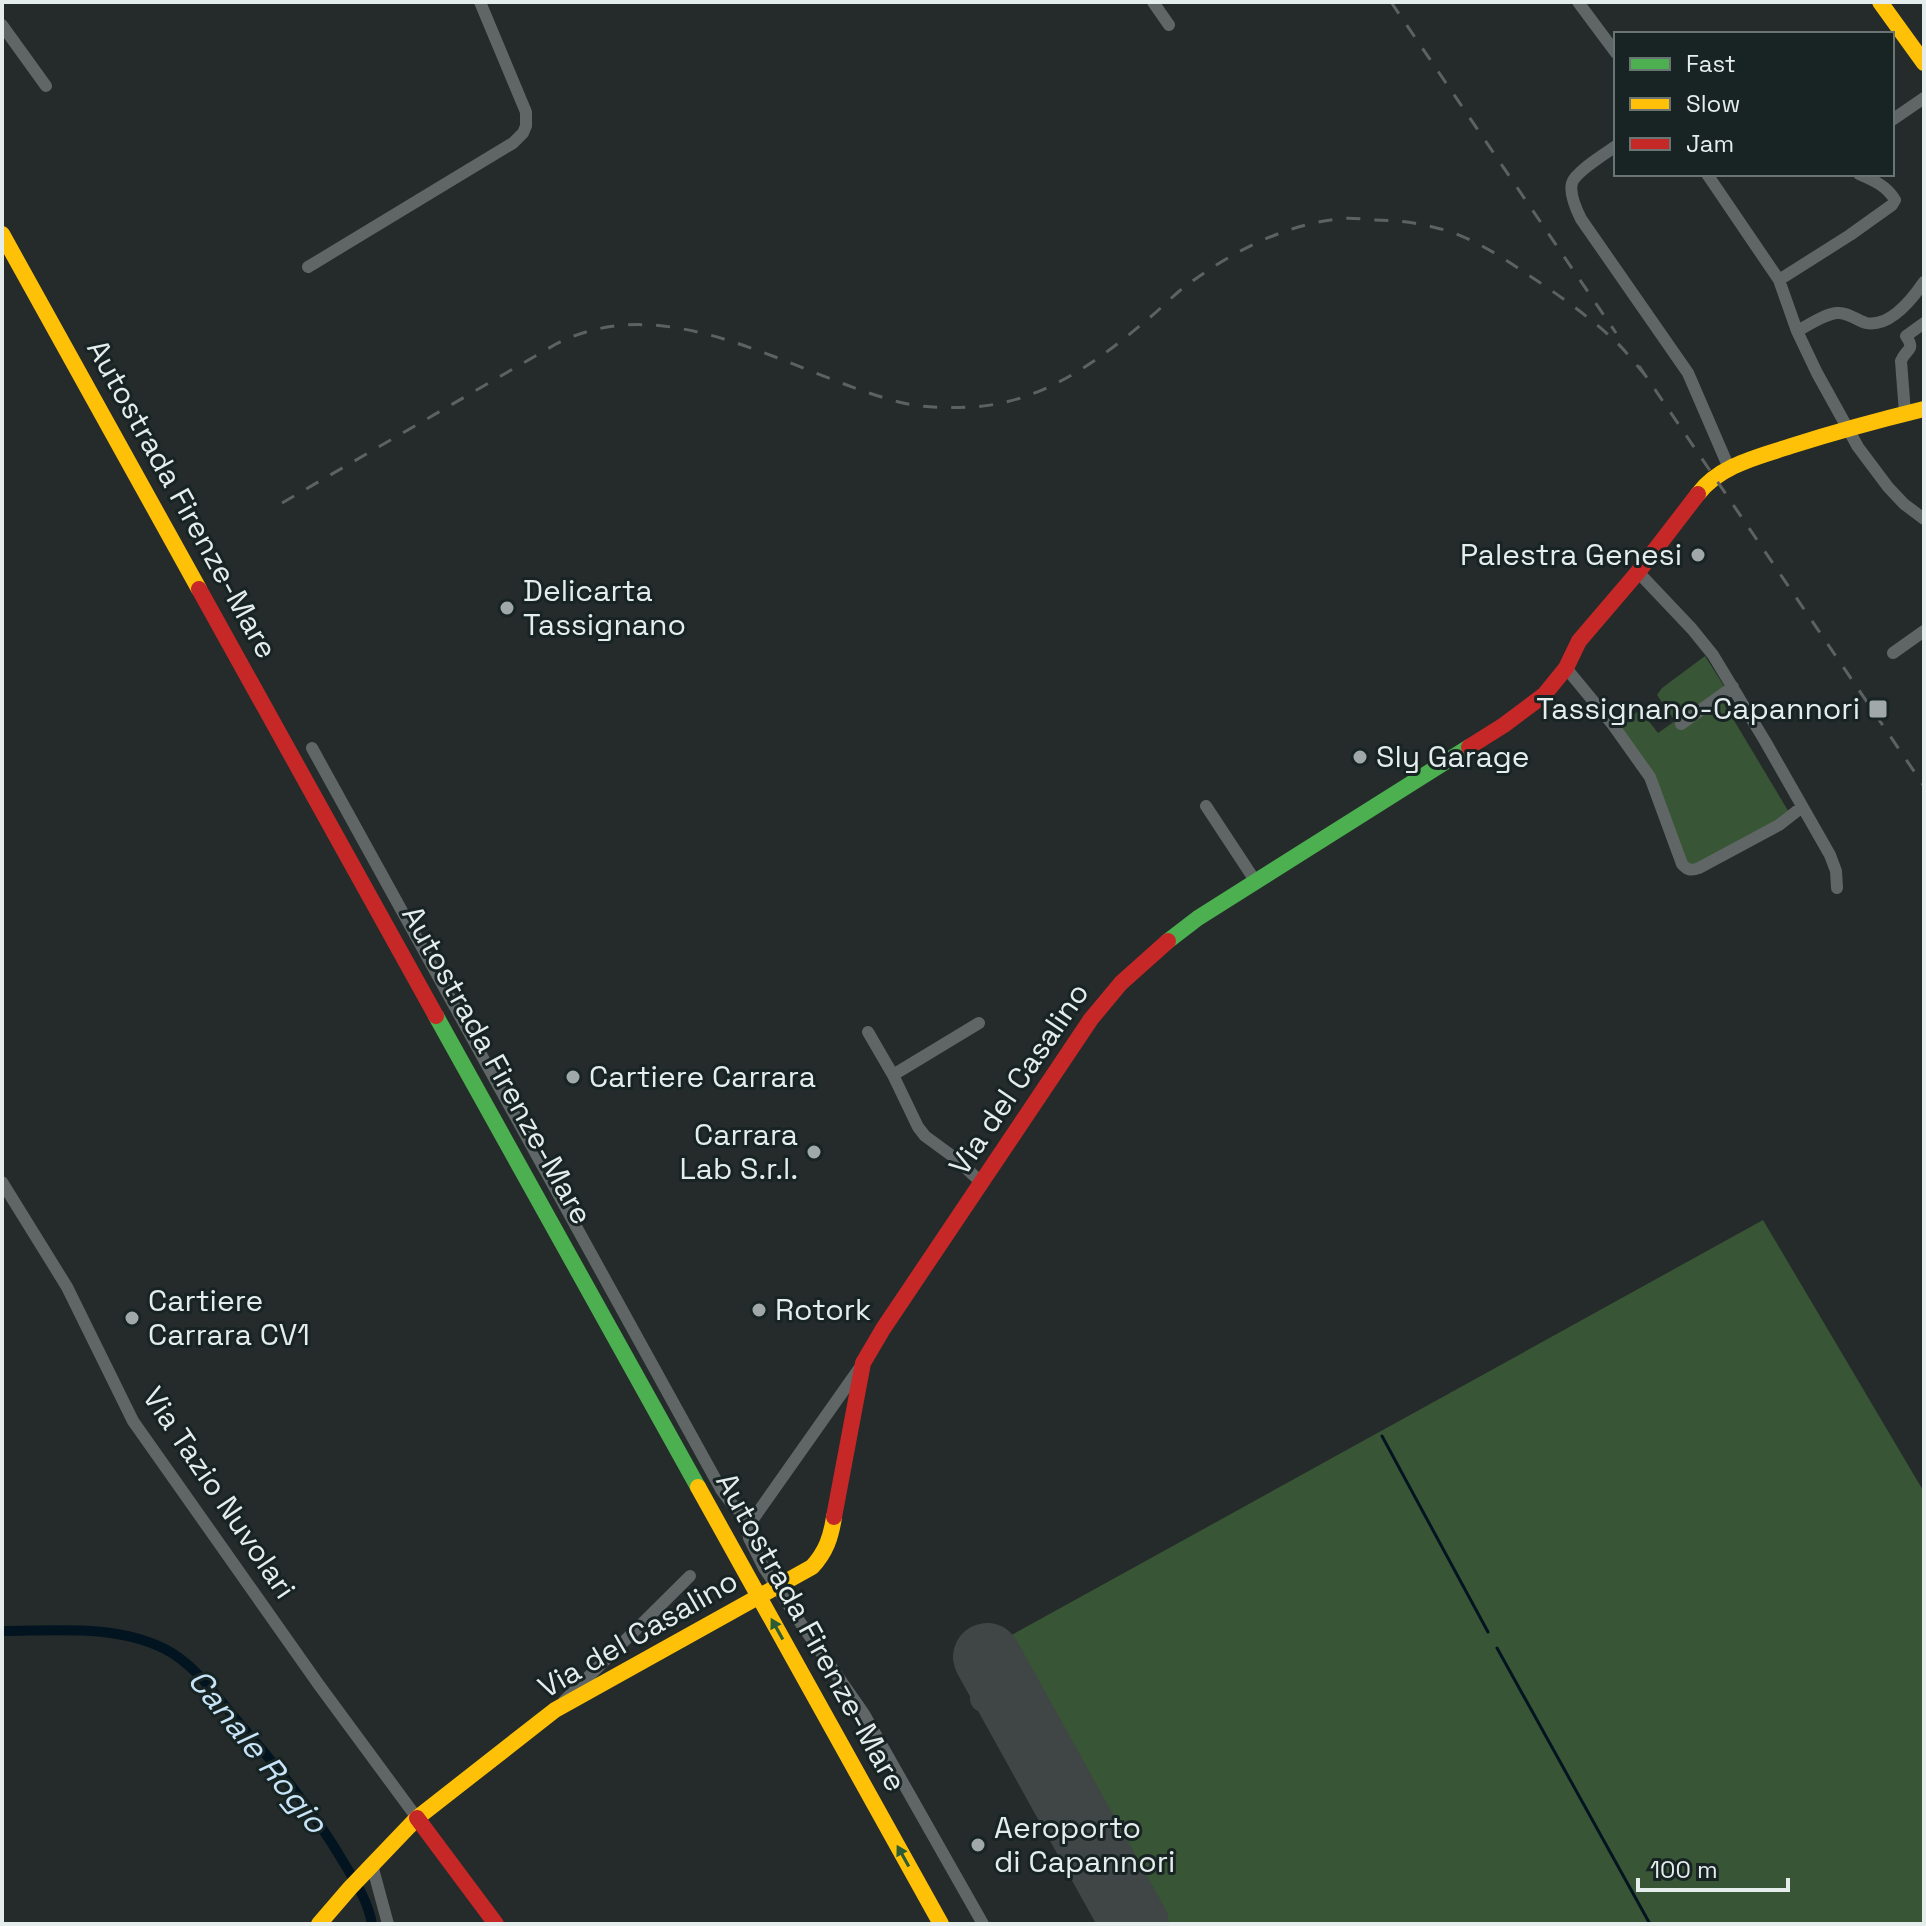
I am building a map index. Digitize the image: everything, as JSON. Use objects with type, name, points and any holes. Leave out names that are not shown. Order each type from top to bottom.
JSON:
[{"type":"main road","points":[[1880,2],[1924,63]]},
{"type":"main road","name":"Autostrada Firenze-Mare","points":[[2,234],[941,1924]]},
{"type":"main road","name":"Autostrada Firenze-Mare","points":[[2,262],[925,1924]]},
{"type":"main road","name":"Via del Casalino","points":[[319,1924],[417,1818],[555,1710],[787,1582],[812,1567],[822,1556],[831,1536],[839,1499],[863,1363],[1080,1035],[1131,972],[1198,918],[1504,725],[1544,695],[1566,668],[1579,641],[1638,572],[1702,488],[1729,468],[1846,428],[1924,409]]},
{"type":"main road","points":[[417,1818],[496,1924]]},
{"type":"street","points":[[308,267],[506,147],[523,133],[527,118],[523,105],[480,2]]},
{"type":"street","points":[[1153,2],[1169,25]]},
{"type":"street","points":[[1578,2],[1614,50]]},
{"type":"street","points":[[2,25],[46,86]]},
{"type":"street","points":[[1894,119],[1924,98]]},
{"type":"street","points":[[1614,148],[1576,176],[1571,185],[1573,204],[1688,373],[1729,468]]},
{"type":"street","points":[[1708,176],[1779,280],[1797,331],[1846,428],[1888,487],[1924,519]]},
{"type":"street","points":[[1779,280],[1892,205],[1895,200],[1891,194],[1875,180],[1864,176]]},
{"type":"street","points":[[1797,331],[1834,313],[1846,313],[1869,324],[1886,319],[1908,305],[1924,282]]},
{"type":"street","points":[[1905,413],[1901,361],[1911,348],[1906,336],[1924,323]]},
{"type":"street","points":[[1638,572],[1713,655],[1830,855],[1836,871],[1837,888]]},
{"type":"street","points":[[1893,653],[1924,631]]},
{"type":"street","points":[[1566,668],[1613,725],[1650,777],[1686,868],[1693,871],[1699,868],[1779,825],[1802,807]]},
{"type":"street","points":[[1681,724],[1733,687]]},
{"type":"street","points":[[312,748],[722,1491],[751,1522]]},
{"type":"street","points":[[1206,806],[1256,882]]},
{"type":"street","points":[[893,1075],[979,1023]]},
{"type":"street","points":[[868,1032],[921,1131],[982,1183]]},
{"type":"street","name":"Via Tazio Nuvolari","points":[[2,1182],[67,1287],[133,1421],[417,1818]]},
{"type":"street","points":[[863,1363],[751,1522],[749,1538],[764,1568],[860,1708],[983,1924]]},
{"type":"street","points":[[555,1710],[690,1576]]},
{"type":"street","points":[[361,1876],[388,1924]]},
{"type":"green space","points":[[1705,656],[1724,686],[1720,697],[1790,814],[1697,866],[1687,864],[1653,774],[1619,732],[1623,722],[1640,710],[1658,733],[1675,721],[1657,695]]},
{"type":"green space","points":[[1763,1220],[1924,1492],[1924,1924],[1156,1924],[999,1642]]},
{"type":"waterway","points":[[1382,1436],[1488,1632]]},
{"type":"waterway","name":"Canale Rogio","points":[[2,1631],[106,1632],[146,1641],[185,1662],[211,1688],[306,1806],[357,1885],[372,1924]]},
{"type":"waterway","points":[[1497,1648],[1650,1924]]},
{"type":"taxiway","points":[[983,1699],[1005,1688]]},
{"type":"runway","points":[[987,1657],[1135,1924]]},
{"type":"railway","points":[[1391,2],[1616,333]]},
{"type":"railway","points":[[282,503],[556,344],[599,329],[642,325],[686,329],[773,356],[858,389],[917,405],[972,407],[1021,398],[1088,365],[1188,284],[1227,259],[1280,233],[1342,218],[1413,223],[1451,232],[1474,242],[1516,266],[1585,315],[1617,343],[1645,375]]},
{"type":"railway","points":[[1639,366],[1924,786]]},
{"type":"traffic: fast","points":[[1168,941],[1198,918],[1469,747]]},
{"type":"traffic: fast","points":[[436,1016],[698,1487]]},
{"type":"traffic: slow","points":[[1880,2],[1924,63]]},
{"type":"traffic: slow","points":[[2,234],[199,589]]},
{"type":"traffic: slow","points":[[1698,494],[1717,476],[1753,458],[1924,409]]},
{"type":"traffic: slow","points":[[698,1487],[941,1924]]},
{"type":"traffic: slow","points":[[319,1924],[417,1818],[555,1710],[812,1567],[827,1544],[834,1517]]},
{"type":"traffic: jam","points":[[1469,747],[1544,695],[1566,668],[1579,641],[1638,572],[1698,494]]},
{"type":"traffic: jam","points":[[199,589],[436,1016]]},
{"type":"traffic: jam","points":[[834,1517],[863,1363],[1091,1019],[1121,983],[1168,941]]},
{"type":"traffic: jam","points":[[417,1818],[496,1924]]},
{"type":"place","name":"Palestra Genesi","points":[[1698,555]]},
{"type":"place","name":"Delicarta Tassignano","points":[[507,608]]},
{"type":"place","name":"Tassignano-Capannori","points":[[1878,709]]},
{"type":"place","name":"Sly Garage","points":[[1360,757]]},
{"type":"place","name":"Cartiere Carrara","points":[[573,1077]]},
{"type":"place","name":"Carrara Lab S.r.l.","points":[[814,1152]]},
{"type":"place","name":"Rotork","points":[[759,1310]]},
{"type":"place","name":"Cartiere Carrara CV1","points":[[132,1318]]},
{"type":"place","name":"Aeroporto di Capannori","points":[[978,1845]]}]
